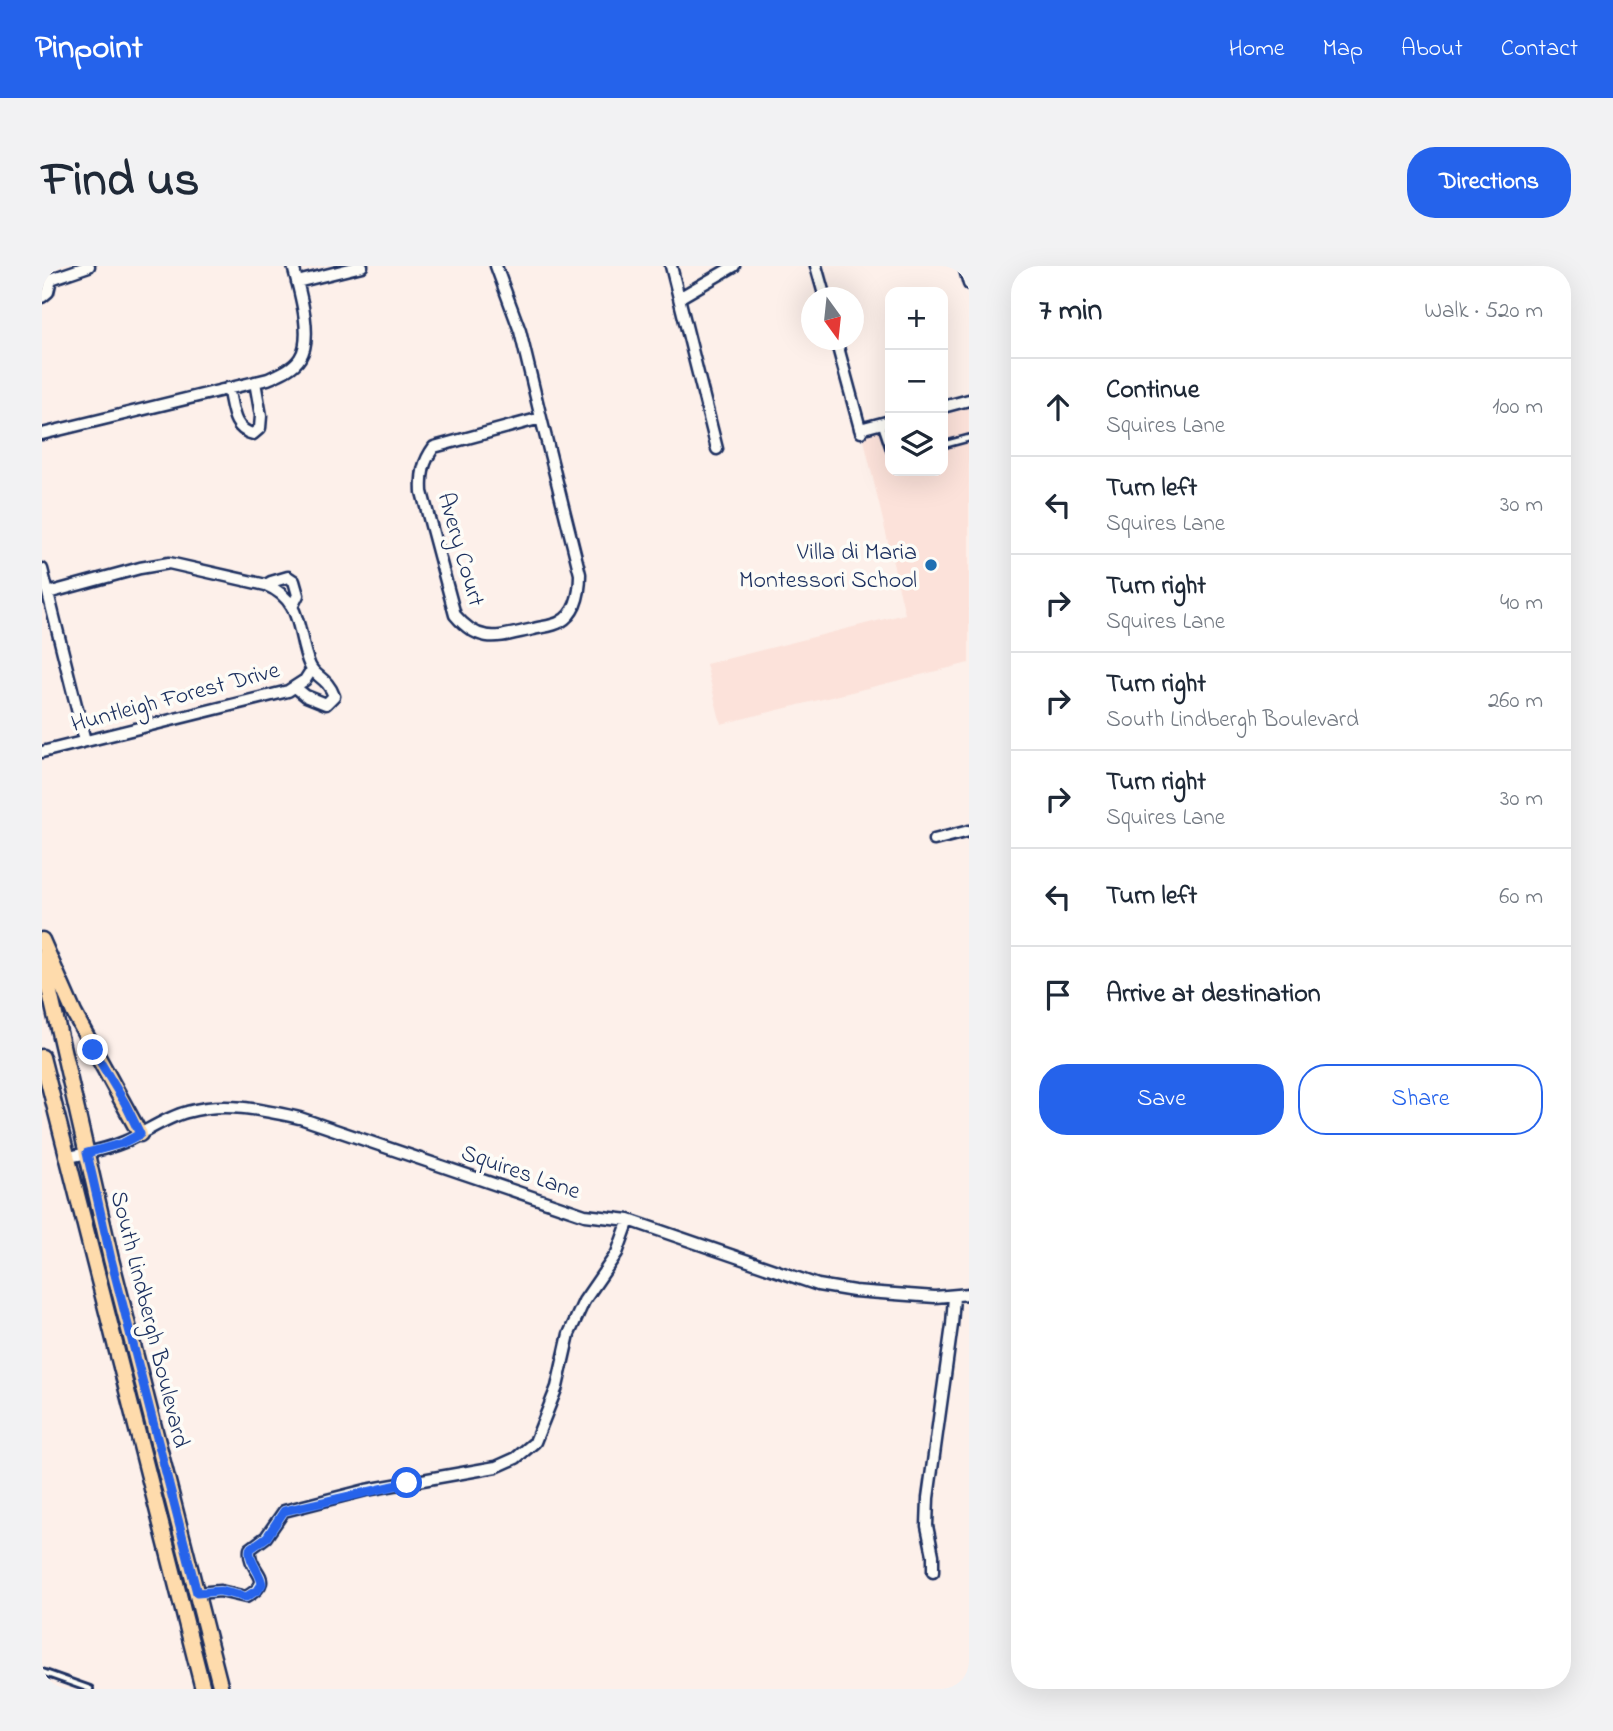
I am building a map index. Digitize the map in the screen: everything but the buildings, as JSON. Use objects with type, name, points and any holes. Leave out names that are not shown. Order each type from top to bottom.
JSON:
[{"type":"main road","points":[[42,940],[74,1013],[140,1134]]},
{"type":"main road","name":"South Lindbergh Boulevard","points":[[42,958],[111,1259],[221,1689]]},
{"type":"main road","name":"South Lindbergh Boulevard","points":[[42,1057],[204,1689]]},
{"type":"street","points":[[42,296],[47,292],[47,276],[89,266]]},
{"type":"street","points":[[42,434],[255,382],[285,371],[299,360],[306,345],[293,266]]},
{"type":"street","points":[[297,282],[362,266]]},
{"type":"street","name":"Avery Court","points":[[496,266],[520,331],[580,574],[580,593],[572,611],[560,622],[494,638],[478,635],[466,628],[455,615],[422,492],[421,474],[426,458],[434,447],[541,418]]},
{"type":"street","points":[[671,266],[717,449]]},
{"type":"street","points":[[679,298],[734,266]]},
{"type":"street","points":[[816,266],[822,287]]},
{"type":"street","points":[[964,266],[969,284]]},
{"type":"street","points":[[839,350],[861,430],[885,422]]},
{"type":"street","points":[[228,388],[237,425],[243,432],[253,434],[260,428],[261,416],[255,382]]},
{"type":"street","points":[[948,406],[969,400]]},
{"type":"street","points":[[48,593],[140,568],[169,563],[266,585],[279,591],[298,615],[312,669],[330,684],[333,697],[326,704],[317,702],[295,687]]},
{"type":"street","points":[[42,569],[85,741]]},
{"type":"street","points":[[266,585],[288,577],[295,581],[298,595],[292,607]]},
{"type":"street","name":"Huntleigh Forest Drive","points":[[42,752],[288,691],[305,680],[312,669]]},
{"type":"street","points":[[934,840],[969,831]]},
{"type":"street","name":"Squires Lane","points":[[66,1158],[123,1143],[187,1111],[237,1107],[267,1111],[300,1118],[585,1215],[629,1220],[818,1285],[854,1291],[954,1296],[969,1294]]},
{"type":"street","points":[[197,1593],[220,1591],[246,1597],[258,1590],[262,1584],[250,1557],[250,1549],[267,1537],[284,1511],[366,1490],[496,1466],[516,1458],[535,1442],[558,1387],[569,1334],[584,1301],[617,1254],[629,1220]]},
{"type":"street","points":[[933,1572],[928,1498],[954,1296]]},
{"type":"lane","points":[[948,443],[969,438]]},
{"type":"lane","points":[[42,1671],[90,1689]]},
{"type":"shaded area","name":"Villa di Maria Montessori School","points":[[969,408],[969,663],[721,724],[706,664],[905,614],[863,436],[885,430],[885,476],[948,476],[948,414]]},
{"type":"place","name":"Villa di Maria Montessori School","points":[[931,565]]},
{"type":"route","points":[[93,1050],[140,1134],[123,1143],[87,1153],[111,1259],[197,1593],[209,1590],[246,1597],[258,1590],[262,1584],[250,1557],[250,1549],[267,1537],[284,1511],[366,1490],[407,1483]]}]
